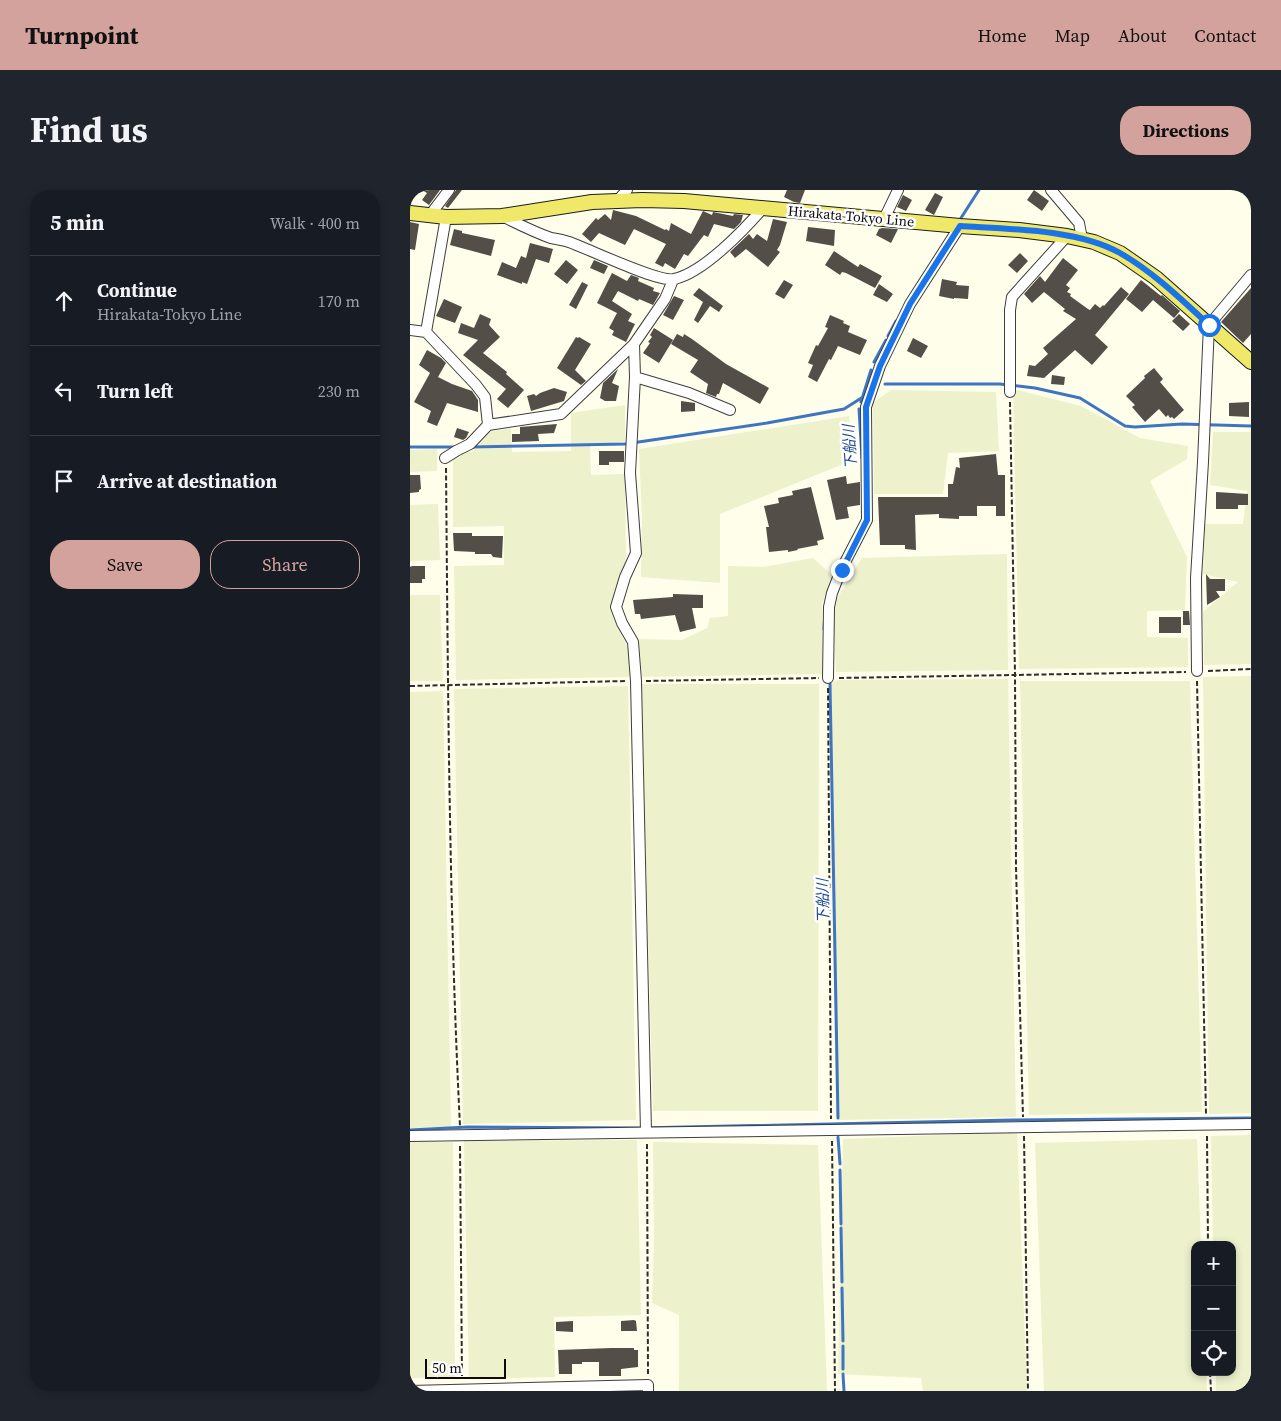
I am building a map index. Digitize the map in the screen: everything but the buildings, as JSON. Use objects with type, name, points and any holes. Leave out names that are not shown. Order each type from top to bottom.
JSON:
[{"type":"main road","name":"Hirakata-Tokyo Line","points":[[410,213],[446,217],[502,216],[592,202],[684,201],[1019,230],[1067,236],[1094,242],[1120,253],[1156,278],[1251,362]]},
{"type":"street","points":[[430,215],[449,190]]},
{"type":"street","points":[[617,201],[627,190]]},
{"type":"street","points":[[884,219],[898,190]]},
{"type":"street","points":[[1051,190],[1079,223],[1082,239]]},
{"type":"street","points":[[502,216],[551,238],[568,242],[655,276],[673,280],[699,268],[748,225],[763,208]]},
{"type":"street","points":[[426,332],[446,217]]},
{"type":"street","points":[[828,678],[829,607],[832,593],[867,520],[866,407],[880,366],[910,304],[960,226]]},
{"type":"street","points":[[1010,392],[1010,310],[1012,297],[1067,236]]},
{"type":"street","points":[[1197,671],[1196,578],[1209,325],[1251,276]]},
{"type":"street","points":[[446,458],[470,444],[488,424],[561,414],[634,344],[665,299],[673,280]]},
{"type":"street","points":[[410,330],[426,332],[476,385],[485,397],[488,424]]},
{"type":"street","points":[[634,344],[635,377],[630,473],[636,553],[625,577],[616,607],[622,623],[633,642],[636,681],[646,1132]]},
{"type":"street","points":[[635,377],[690,393],[730,410]]},
{"type":"street","points":[[410,1136],[1251,1124]]},
{"type":"street","points":[[410,1391],[648,1388]]},
{"type":"path","points":[[1010,392],[1016,868],[1024,1127],[1028,1391]]},
{"type":"path","points":[[446,458],[448,684],[455,1034],[460,1135],[462,1390]]},
{"type":"path","points":[[1208,1241],[1197,671],[1251,669]]},
{"type":"path","points":[[828,678],[835,1391]]},
{"type":"path","points":[[410,686],[448,684]]},
{"type":"path","points":[[646,1132],[648,1388]]},
{"type":"path","points":[[1210,1376],[1211,1391]]},
{"type":"green space","points":[[1013,389],[1081,406],[1140,438],[1188,446],[1187,459],[1150,481],[1187,557],[1185,610],[1147,611],[1147,637],[1188,638],[1188,667],[1019,669]]},
{"type":"green space","points":[[891,390],[996,392],[999,451],[948,453],[943,494],[874,494],[873,403]]},
{"type":"green space","points":[[625,405],[625,444],[590,446],[591,475],[625,474],[626,558],[613,618],[629,650],[631,677],[456,680],[454,566],[504,565],[504,526],[453,527],[453,457],[473,451],[489,432],[511,428],[512,452],[571,451],[571,413]]},
{"type":"green space","points":[[849,416],[853,460],[720,514],[720,583],[641,577],[642,518],[639,449]]},
{"type":"green space","points":[[1213,432],[1251,432],[1251,664],[1204,665],[1203,612],[1238,582],[1203,574],[1205,524],[1243,524],[1247,491],[1210,485]]},
{"type":"green space","points":[[437,449],[437,471],[410,472],[410,450]]},
{"type":"green space","points":[[438,504],[440,560],[410,561],[410,505]]},
{"type":"green space","points":[[1007,554],[1008,670],[836,672],[833,605],[862,558]]},
{"type":"green space","points":[[813,558],[832,575],[822,604],[822,674],[642,677],[639,639],[682,640],[707,628],[710,618],[728,616],[728,566],[763,567]]},
{"type":"green space","points":[[410,595],[440,595],[443,681],[410,681]]},
{"type":"green space","points":[[1251,676],[1251,1113],[1209,1114],[1203,677]]},
{"type":"green space","points":[[1008,679],[1016,1117],[836,1120],[829,685],[837,680]]},
{"type":"green space","points":[[1020,681],[1190,681],[1202,1112],[1029,1115]]},
{"type":"green space","points":[[641,684],[819,684],[818,1111],[653,1111]]},
{"type":"green space","points":[[628,686],[636,1120],[463,1124],[454,689]]},
{"type":"green space","points":[[443,691],[451,1127],[410,1128],[410,692]]},
{"type":"green space","points":[[1017,1132],[1027,1391],[923,1391],[921,1378],[838,1374],[843,1139]]},
{"type":"green space","points":[[1251,1135],[1251,1391],[1216,1391],[1216,1376],[1236,1376],[1236,1241],[1213,1241],[1211,1136]]},
{"type":"green space","points":[[1197,1139],[1201,1241],[1191,1241],[1191,1376],[1206,1376],[1207,1391],[1044,1391],[1035,1143]]},
{"type":"green space","points":[[637,1140],[641,1315],[554,1317],[555,1377],[469,1379],[464,1141]]},
{"type":"green space","points":[[410,1142],[453,1142],[455,1377],[410,1378]]},
{"type":"green space","points":[[653,1142],[818,1145],[827,1391],[679,1391],[679,1315],[652,1303],[654,1238]]},
{"type":"waterway","name":"下船川","points":[[961,218],[979,190]]},
{"type":"waterway","name":"下船川","points":[[888,336],[896,321]]},
{"type":"waterway","name":"下船川","points":[[874,362],[886,340]]},
{"type":"waterway","name":"下船川","points":[[861,402],[871,370]]},
{"type":"waterway","points":[[885,384],[1000,384],[1035,388],[1080,398],[1125,426],[1182,424],[1251,426]]},
{"type":"waterway","points":[[470,447],[625,444],[767,423],[844,409],[863,397]]},
{"type":"waterway","name":"下船川","points":[[859,409],[862,458]]},
{"type":"waterway","points":[[410,447],[456,447]]},
{"type":"waterway","name":"下船川","points":[[824,629],[825,610]]},
{"type":"waterway","name":"下船川","points":[[830,684],[838,1118]]},
{"type":"waterway","points":[[410,1130],[468,1127],[640,1128],[1013,1120],[1251,1118]]},
{"type":"waterway","name":"下船川","points":[[838,1137],[840,1164]]},
{"type":"waterway","name":"下船川","points":[[840,1170],[841,1224]]},
{"type":"waterway","name":"下船川","points":[[841,1228],[842,1282]]},
{"type":"waterway","name":"下船川","points":[[842,1288],[843,1341]]},
{"type":"waterway","name":"下船川","points":[[843,1346],[843,1369]]},
{"type":"waterway","name":"下船川","points":[[843,1374],[844,1391]]},
{"type":"route","points":[[842,570],[867,520],[866,407],[880,366],[910,304],[960,226],[1019,230],[1067,236],[1094,242],[1120,253],[1156,278],[1209,325]]}]
